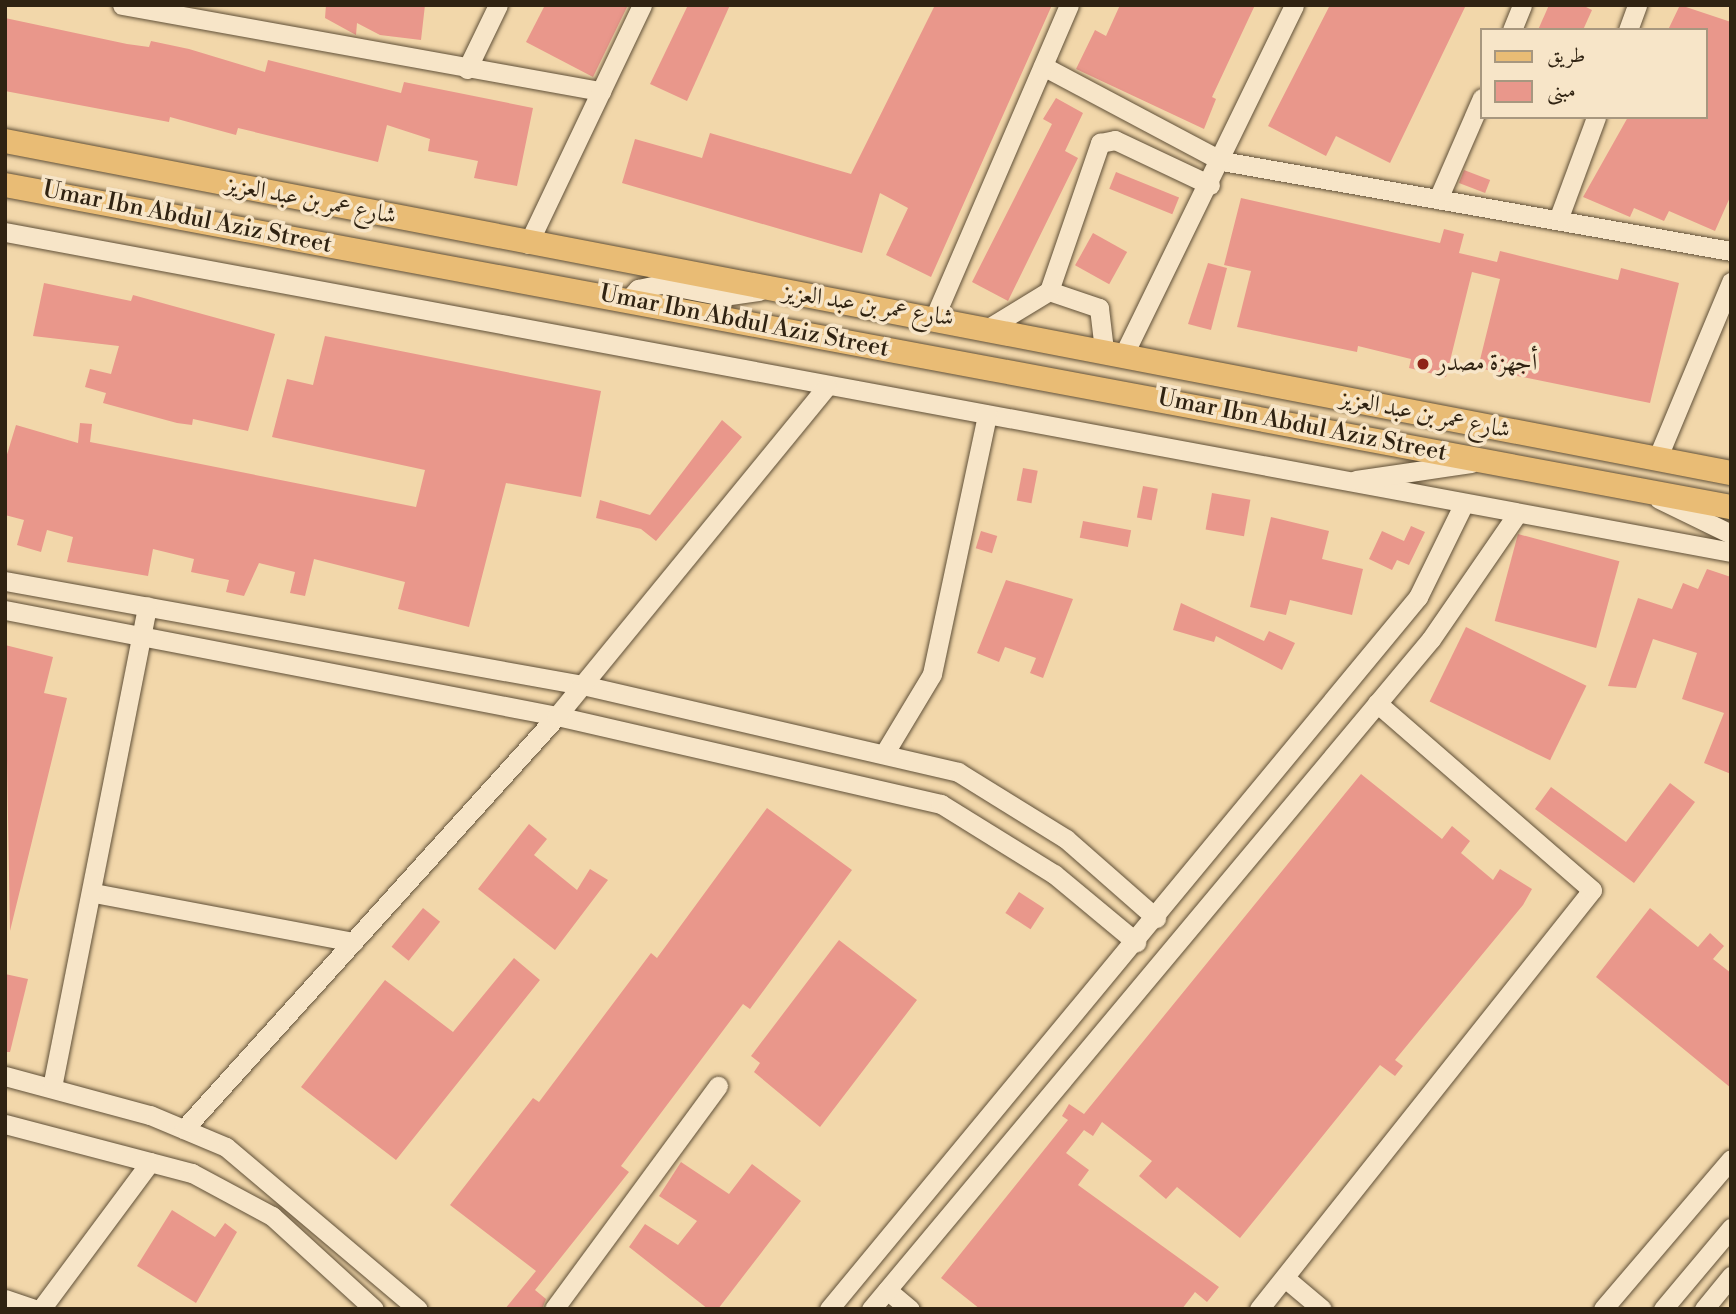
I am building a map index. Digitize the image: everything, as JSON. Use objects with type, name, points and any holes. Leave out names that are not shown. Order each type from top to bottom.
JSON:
[{"type":"main road","name":"شارع عمر بن عبد العزيز","points":[[5,141],[768,290],[935,316],[1731,473]]},
{"type":"main road","name":"Umar Ibn Abdul Aziz Street","points":[[5,185],[1483,461]]},
{"type":"main road","points":[[1531,470],[1579,467],[1637,477],[1648,474],[1657,459]]},
{"type":"main road","name":"شارع عمر بن عبد العزيز","points":[[1483,461],[1731,507]]},
{"type":"street","points":[[122,5],[601,91]]},
{"type":"street","points":[[467,69],[498,5]]},
{"type":"street","points":[[528,244],[642,5]]},
{"type":"street","points":[[935,316],[1069,5]]},
{"type":"street","points":[[1114,352],[1210,186],[1294,5]]},
{"type":"street","points":[[1513,28],[1522,5]]},
{"type":"street","points":[[1629,28],[1637,5]]},
{"type":"street","points":[[1042,66],[1222,160],[1731,251]]},
{"type":"street","points":[[1438,199],[1480,103]]},
{"type":"street","points":[[1558,220],[1595,119]]},
{"type":"street","points":[[990,327],[1049,291],[1100,144],[1115,140],[1210,186]]},
{"type":"street","points":[[5,232],[1344,482],[1515,517],[1731,552]]},
{"type":"street","points":[[1657,459],[1731,282]]},
{"type":"street","points":[[628,300],[638,289],[661,284],[723,296],[768,290]]},
{"type":"street","points":[[1049,291],[1099,308],[1114,352]]},
{"type":"street","points":[[184,1129],[557,716],[827,386]]},
{"type":"street","points":[[884,754],[932,674],[987,415]]},
{"type":"street","points":[[1344,482],[1483,461]]},
{"type":"street","points":[[1639,490],[1731,534]]},
{"type":"street","points":[[829,1309],[1136,943],[1418,597],[1462,507]]},
{"type":"street","points":[[871,1309],[1431,639],[1515,517]]},
{"type":"street","points":[[5,581],[582,685],[958,772],[1066,839],[1156,918]]},
{"type":"street","points":[[52,1087],[94,893],[147,606]]},
{"type":"street","points":[[5,610],[557,716],[941,804],[1054,874],[1136,943]]},
{"type":"street","points":[[1259,1309],[1592,890],[1377,703]]},
{"type":"street","points":[[94,893],[353,942]]},
{"type":"street","points":[[5,1076],[52,1087],[184,1129],[226,1147],[286,1192],[418,1309]]},
{"type":"street","points":[[554,1309],[718,1086]]},
{"type":"street","points":[[5,1124],[192,1172],[272,1216],[374,1309]]},
{"type":"street","points":[[1603,1309],[1731,1159]]},
{"type":"street","points":[[41,1309],[150,1162]]},
{"type":"street","points":[[1663,1309],[1731,1228]]},
{"type":"street","points":[[1704,1309],[1731,1276]]},
{"type":"street","points":[[1285,1278],[1322,1309]]},
{"type":"street","points":[[887,1290],[911,1309]]},
{"type":"street","points":[[5,1299],[34,1309]]},
{"type":"building","points":[[326,5],[425,5],[421,40],[380,35],[357,23],[356,35],[325,18]]},
{"type":"building","points":[[545,5],[628,5],[593,77],[526,42]]},
{"type":"building","points":[[688,5],[730,5],[687,101],[650,84]]},
{"type":"building","points":[[935,5],[1052,5],[931,277],[886,255],[908,208],[880,193],[862,253],[622,183],[635,139],[702,158],[710,133],[851,174]]},
{"type":"building","points":[[1120,5],[1255,5],[1212,97],[1216,99],[1204,129],[1076,69],[1095,30],[1106,36]]},
{"type":"building","points":[[1330,5],[1466,5],[1390,163],[1336,136],[1326,156],[1268,126]]},
{"type":"building","points":[[1549,5],[1582,5],[1592,10],[1584,28],[1539,28]]},
{"type":"building","points":[[1680,5],[1731,22],[1731,195],[1715,231],[1669,211],[1664,221],[1634,208],[1630,217],[1583,197],[1627,119],[1708,119],[1708,28],[1669,28]]},
{"type":"building","points":[[5,18],[127,44],[149,47],[151,41],[189,49],[265,72],[268,60],[401,93],[404,82],[533,108],[517,186],[474,178],[478,161],[428,151],[430,139],[387,125],[378,162],[238,128],[236,135],[170,117],[169,122],[5,91]]},
{"type":"building","points":[[1056,98],[1083,113],[1065,151],[1078,158],[1008,301],[972,282],[1052,124],[1043,119]]},
{"type":"building","points":[[1464,170],[1490,180],[1485,193],[1459,183]]},
{"type":"building","points":[[1116,172],[1179,197],[1172,214],[1109,189]]},
{"type":"building","points":[[1241,198],[1440,243],[1444,229],[1464,234],[1459,253],[1497,262],[1500,251],[1618,280],[1621,268],[1679,283],[1650,403],[1478,368],[1500,279],[1472,272],[1446,377],[1409,368],[1411,359],[1358,346],[1357,352],[1237,327],[1251,271],[1224,265]]},
{"type":"building","points":[[1093,233],[1127,252],[1109,284],[1075,265]]},
{"type":"building","points":[[1208,263],[1227,268],[1211,330],[1188,324]]},
{"type":"building","points":[[44,283],[131,301],[133,295],[275,334],[248,431],[193,419],[192,425],[177,423],[103,403],[106,393],[85,387],[90,369],[111,374],[119,346],[33,336]]},
{"type":"building","points":[[325,336],[601,391],[581,497],[506,483],[469,627],[398,609],[405,582],[314,559],[305,596],[290,593],[295,572],[259,563],[244,596],[226,592],[229,580],[191,572],[194,559],[153,549],[148,576],[67,562],[73,537],[47,530],[41,552],[17,545],[24,520],[5,515],[5,461],[16,425],[78,443],[80,423],[92,424],[90,442],[416,507],[425,470],[272,437],[287,379],[313,385]]},
{"type":"building","points":[[722,420],[742,437],[656,541],[641,529],[596,518],[600,500],[650,515]]},
{"type":"building","points":[[1023,468],[1038,471],[1031,503],[1017,500]]},
{"type":"building","points":[[1143,486],[1158,489],[1152,520],[1137,517]]},
{"type":"building","points":[[1212,493],[1250,500],[1244,536],[1206,529]]},
{"type":"building","points":[[1271,517],[1329,531],[1322,559],[1363,569],[1352,615],[1290,600],[1286,615],[1250,607]]},
{"type":"building","points":[[1083,521],[1131,530],[1128,547],[1080,538]]},
{"type":"building","points":[[1411,526],[1425,532],[1409,565],[1397,560],[1392,570],[1369,559],[1382,531],[1404,541]]},
{"type":"building","points":[[981,531],[997,536],[992,553],[976,548]]},
{"type":"building","points":[[1518,534],[1619,561],[1596,648],[1495,621]]},
{"type":"building","points":[[1707,569],[1731,577],[1731,774],[1704,763],[1724,713],[1682,699],[1697,653],[1653,639],[1636,688],[1608,686],[1638,598],[1672,609],[1683,583],[1698,589]]},
{"type":"building","points":[[1006,580],[1073,599],[1043,678],[1030,673],[1036,658],[1005,647],[999,662],[977,653]]},
{"type":"building","points":[[1181,603],[1264,641],[1269,631],[1295,643],[1282,670],[1216,636],[1214,642],[1173,630]]},
{"type":"building","points":[[1466,627],[1586,686],[1550,760],[1430,702]]},
{"type":"building","points":[[5,645],[53,657],[44,693],[67,698],[10,931]]},
{"type":"building","points":[[1361,774],[1442,839],[1452,826],[1470,841],[1461,853],[1493,880],[1500,869],[1532,889],[1523,905],[1395,1060],[1403,1066],[1395,1076],[1380,1065],[1240,1238],[1177,1187],[1166,1199],[1139,1176],[1152,1161],[1102,1122],[1093,1136],[1084,1130],[1066,1153],[1089,1170],[1078,1185],[1219,1287],[1207,1302],[1195,1292],[1182,1309],[980,1309],[941,1278],[1068,1120],[1062,1116],[1069,1104],[1084,1114]]},
{"type":"building","points":[[1670,783],[1695,802],[1634,883],[1535,809],[1551,787],[1626,842]]},
{"type":"building","points":[[767,808],[852,870],[750,1009],[743,1004],[621,1166],[629,1172],[535,1290],[546,1299],[542,1309],[505,1309],[536,1271],[450,1205],[533,1098],[539,1102],[651,953],[657,958]]},
{"type":"building","points":[[529,824],[547,839],[534,855],[577,890],[590,869],[608,880],[555,950],[478,889]]},
{"type":"building","points":[[1019,892],[1044,908],[1031,929],[1005,913]]},
{"type":"building","points":[[423,908],[440,922],[409,961],[392,947]]},
{"type":"building","points":[[1650,908],[1698,947],[1710,933],[1724,946],[1713,959],[1731,973],[1731,1088],[1596,977]]},
{"type":"building","points":[[839,940],[917,1000],[820,1127],[754,1072],[760,1063],[751,1056]]},
{"type":"building","points":[[514,958],[540,980],[396,1160],[301,1087],[385,980],[453,1032]]},
{"type":"building","points":[[5,974],[28,979],[10,1052],[5,1052]]},
{"type":"building","points":[[681,1162],[729,1194],[752,1164],[801,1201],[718,1309],[708,1309],[629,1247],[645,1224],[678,1245],[697,1221],[659,1196]]},
{"type":"building","points":[[172,1210],[215,1237],[225,1223],[237,1232],[196,1303],[137,1266]]},
{"type":"place","name":"أجهزة مصدر","points":[[1423,364]]}]
